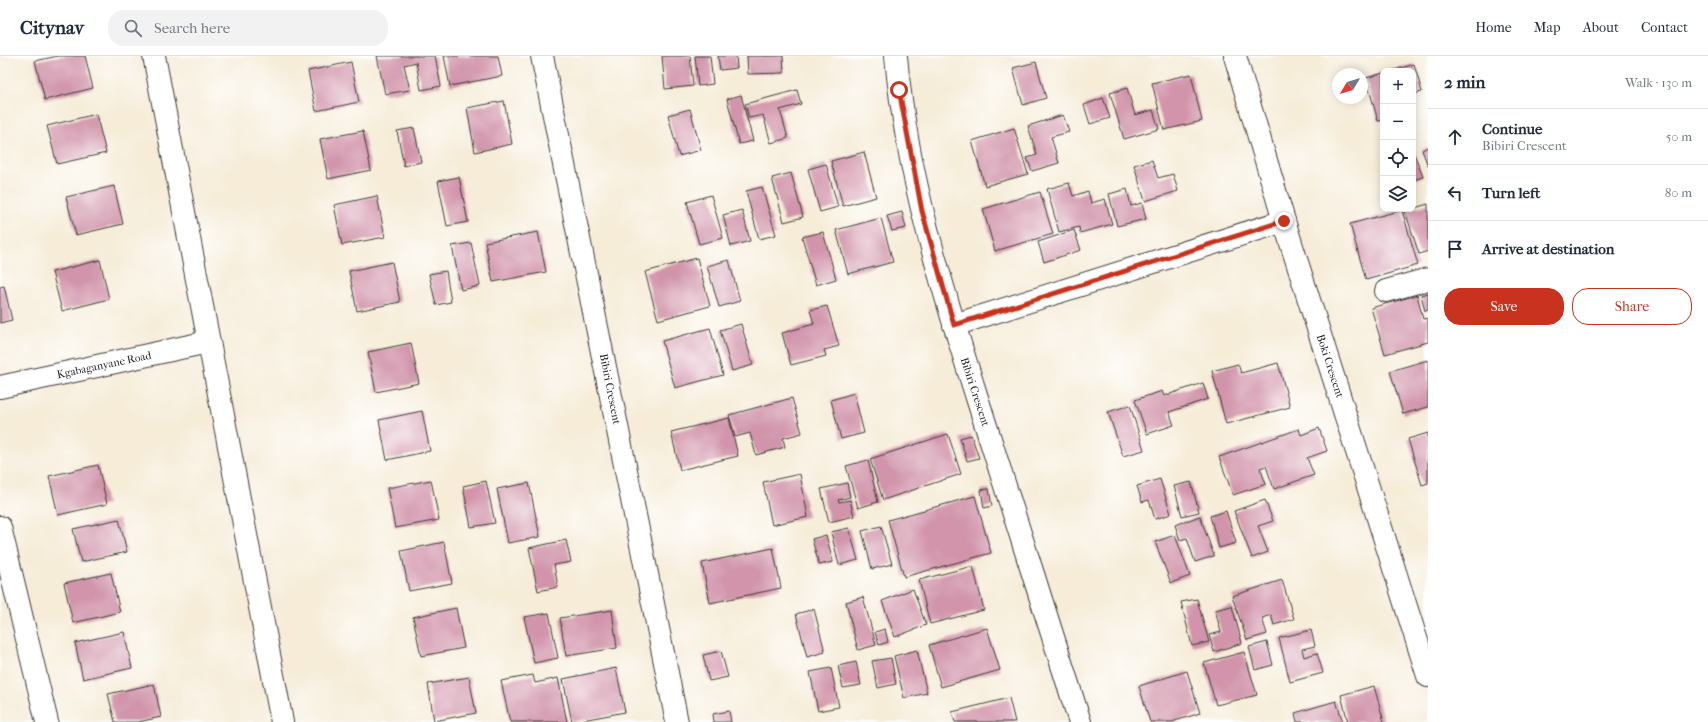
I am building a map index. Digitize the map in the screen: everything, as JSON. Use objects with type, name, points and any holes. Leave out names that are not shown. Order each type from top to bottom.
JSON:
[{"type":"street","points":[[154,56],[282,722]]},
{"type":"street","name":"Bibiri Crescent","points":[[542,56],[677,722]]},
{"type":"street","name":"Bibiri Crescent","points":[[896,56],[899,90],[922,211],[954,325],[1080,722]]},
{"type":"street","name":"Boki Crescent","points":[[1235,56],[1284,221],[1428,676]]},
{"type":"street","points":[[954,325],[1284,221]]},
{"type":"street","points":[[1386,290],[1428,279]]},
{"type":"street","name":"Kgabaganyane Road","points":[[0,388],[208,342]]},
{"type":"street","points":[[0,527],[47,722]]},
{"type":"building","points":[[58,56],[85,56],[93,88],[45,100],[35,61]]},
{"type":"building","points":[[377,56],[435,56],[441,86],[421,90],[416,62],[404,65],[410,90],[385,94]]},
{"type":"building","points":[[444,56],[498,56],[502,76],[450,86]]},
{"type":"building","points":[[662,56],[690,56],[693,86],[665,89]]},
{"type":"building","points":[[695,56],[710,56],[713,84],[698,86]]},
{"type":"building","points":[[718,56],[736,56],[737,68],[720,70]]},
{"type":"building","points":[[747,56],[783,56],[784,73],[748,74]]},
{"type":"building","points":[[351,62],[359,102],[316,111],[308,71]]},
{"type":"building","points":[[1036,62],[1046,98],[1023,105],[1013,68]]},
{"type":"building","points":[[1414,64],[1415,68],[1401,68]]},
{"type":"building","points":[[1416,71],[1422,92],[1416,93]]},
{"type":"building","points":[[1191,74],[1202,121],[1164,130],[1152,83]]},
{"type":"building","points":[[1380,74],[1380,121],[1378,121],[1368,85],[1368,77]]},
{"type":"building","points":[[1127,88],[1135,115],[1153,110],[1159,129],[1124,139],[1110,93]]},
{"type":"building","points":[[797,90],[801,104],[780,110],[788,138],[771,143],[763,115],[749,118],[745,104]]},
{"type":"building","points":[[741,95],[753,141],[739,144],[727,99]]},
{"type":"building","points":[[1103,98],[1110,118],[1090,124],[1084,105]]},
{"type":"building","points":[[504,101],[512,144],[475,152],[467,108]]},
{"type":"building","points":[[690,109],[701,150],[679,156],[668,115]]},
{"type":"building","points":[[96,114],[106,153],[57,164],[47,126]]},
{"type":"building","points":[[1063,115],[1069,132],[1051,137],[1059,163],[1032,171],[1027,158],[1037,155],[1028,126]]},
{"type":"building","points":[[414,128],[421,162],[404,166],[397,131]]},
{"type":"building","points":[[1014,128],[1028,174],[985,186],[972,141]]},
{"type":"building","points":[[363,131],[371,170],[328,179],[320,139]]},
{"type":"building","points":[[1428,147],[1428,166],[1422,150]]},
{"type":"building","points":[[864,152],[876,197],[843,206],[831,161]]},
{"type":"building","points":[[1416,159],[1423,177],[1416,179]]},
{"type":"building","points":[[1152,160],[1158,178],[1173,174],[1178,191],[1145,201],[1134,165]]},
{"type":"building","points":[[826,164],[838,207],[820,212],[808,169]]},
{"type":"building","points":[[791,173],[803,217],[784,222],[772,178]]},
{"type":"building","points":[[459,177],[468,222],[447,226],[438,181]]},
{"type":"building","points":[[1069,183],[1073,196],[1088,191],[1091,203],[1105,199],[1112,224],[1080,233],[1079,227],[1059,232],[1047,189]]},
{"type":"building","points":[[114,186],[123,224],[76,235],[66,197]]},
{"type":"building","points":[[762,187],[776,235],[759,239],[746,191]]},
{"type":"building","points":[[1127,189],[1131,206],[1142,203],[1146,219],[1117,226],[1109,194]]},
{"type":"building","points":[[1040,192],[1053,234],[995,251],[983,209]]},
{"type":"building","points":[[711,195],[723,238],[699,244],[687,202]]},
{"type":"building","points":[[377,196],[385,237],[342,245],[334,205]]},
{"type":"building","points":[[1428,204],[1428,251],[1419,254],[1405,212],[1416,212],[1416,208]]},
{"type":"building","points":[[742,210],[750,241],[731,246],[723,215]]},
{"type":"building","points":[[902,212],[906,228],[892,231],[887,216]]},
{"type":"building","points":[[1395,212],[1403,212],[1418,265],[1366,280],[1350,224]]},
{"type":"building","points":[[881,218],[893,262],[848,274],[836,230]]},
{"type":"building","points":[[1074,230],[1081,250],[1044,262],[1038,242]]},
{"type":"building","points":[[538,232],[546,272],[493,282],[485,242]]},
{"type":"building","points":[[823,232],[836,279],[816,285],[802,237]]},
{"type":"building","points":[[471,243],[480,286],[461,290],[452,246]]},
{"type":"building","points":[[697,258],[710,306],[658,320],[645,272]]},
{"type":"building","points":[[100,260],[109,299],[62,311],[52,272]]},
{"type":"building","points":[[729,260],[740,301],[719,307],[707,266]]},
{"type":"building","points":[[392,262],[400,302],[357,311],[349,271]]},
{"type":"building","points":[[446,271],[451,302],[436,305],[429,274]]},
{"type":"building","points":[[4,286],[12,320],[0,323],[0,287]]},
{"type":"building","points":[[1428,293],[1428,310],[1425,311],[1421,295]]},
{"type":"building","points":[[1417,295],[1423,319],[1428,318],[1428,342],[1385,354],[1371,308]]},
{"type":"building","points":[[827,306],[839,346],[824,350],[826,356],[791,365],[782,333],[814,324],[810,310]]},
{"type":"building","points":[[741,324],[753,365],[732,371],[720,330]]},
{"type":"building","points":[[710,328],[723,375],[675,388],[662,341]]},
{"type":"building","points":[[411,343],[419,383],[376,392],[368,352]]},
{"type":"building","points":[[1428,360],[1428,407],[1403,414],[1390,371]]},
{"type":"building","points":[[1278,363],[1290,407],[1226,424],[1212,371],[1238,364],[1241,373]]},
{"type":"building","points":[[1203,383],[1208,399],[1169,412],[1174,425],[1147,434],[1135,400],[1162,391],[1164,396]]},
{"type":"building","points":[[854,393],[864,433],[841,439],[831,400]]},
{"type":"building","points":[[792,398],[802,433],[783,438],[785,447],[756,455],[750,433],[735,437],[729,415]]},
{"type":"building","points":[[1130,405],[1144,450],[1123,456],[1108,412]]},
{"type":"building","points":[[422,411],[430,451],[387,460],[379,420]]},
{"type":"building","points":[[729,418],[738,456],[680,470],[671,432]]},
{"type":"building","points":[[1319,428],[1327,451],[1307,458],[1314,475],[1274,489],[1266,466],[1260,468],[1266,484],[1233,495],[1219,457],[1299,429],[1301,435]]},
{"type":"building","points":[[1428,433],[1428,483],[1422,485],[1408,439]]},
{"type":"building","points":[[948,434],[961,474],[883,500],[870,459]]},
{"type":"building","points":[[971,435],[979,458],[967,461],[960,438]]},
{"type":"building","points":[[868,460],[878,502],[858,508],[846,466]]},
{"type":"building","points":[[98,465],[107,504],[58,515],[49,476]]},
{"type":"building","points":[[800,474],[808,517],[772,525],[763,482]]},
{"type":"building","points":[[1160,479],[1171,514],[1155,519],[1149,500],[1142,502],[1137,486]]},
{"type":"building","points":[[431,480],[439,520],[395,528],[387,488]]},
{"type":"building","points":[[486,481],[495,523],[471,527],[463,486]]},
{"type":"building","points":[[1191,482],[1199,512],[1182,516],[1174,486]]},
{"type":"building","points":[[529,483],[540,537],[508,543],[497,489]]},
{"type":"building","points":[[847,483],[850,497],[838,500],[839,502],[850,500],[854,516],[829,522],[821,489]]},
{"type":"building","points":[[989,489],[992,506],[984,508],[981,490]]},
{"type":"building","points":[[975,496],[991,553],[904,577],[888,520]]},
{"type":"building","points":[[1265,500],[1273,521],[1258,526],[1268,552],[1252,558],[1234,511]]},
{"type":"building","points":[[1226,511],[1236,543],[1219,548],[1210,516]]},
{"type":"building","points":[[1200,516],[1214,556],[1195,562],[1187,538],[1180,540],[1175,525]]},
{"type":"building","points":[[119,519],[127,552],[81,562],[73,529]]},
{"type":"building","points":[[881,526],[892,564],[872,569],[862,531]]},
{"type":"building","points":[[849,528],[858,560],[839,565],[831,532]]},
{"type":"building","points":[[826,535],[833,562],[819,565],[812,539]]},
{"type":"building","points":[[1175,535],[1190,576],[1171,583],[1155,542]]},
{"type":"building","points":[[566,540],[571,562],[554,565],[558,587],[538,591],[529,548]]},
{"type":"building","points":[[444,542],[452,583],[409,591],[401,551]]},
{"type":"building","points":[[773,548],[781,588],[710,603],[702,563]]},
{"type":"building","points":[[973,566],[984,610],[930,624],[919,580]]},
{"type":"building","points":[[111,573],[120,612],[73,623],[64,583]]},
{"type":"building","points":[[1282,580],[1294,619],[1274,625],[1271,615],[1262,618],[1267,634],[1247,640],[1232,596]]},
{"type":"building","points":[[913,589],[926,625],[895,637],[882,601]]},
{"type":"building","points":[[863,597],[876,645],[858,650],[846,602]]},
{"type":"building","points":[[1197,599],[1209,642],[1192,646],[1181,602]]},
{"type":"building","points":[[1232,606],[1242,643],[1214,652],[1209,635],[1221,632],[1215,610]]},
{"type":"building","points":[[456,608],[464,648],[421,656],[413,617]]},
{"type":"building","points":[[814,609],[825,652],[807,657],[796,614]]},
{"type":"building","points":[[612,610],[617,648],[566,656],[560,618]]},
{"type":"building","points":[[549,613],[558,658],[534,663],[524,617]]},
{"type":"building","points":[[987,628],[1000,670],[941,687],[929,645]]},
{"type":"building","points":[[885,629],[888,642],[879,645],[875,632]]},
{"type":"building","points":[[1311,630],[1315,646],[1302,649],[1304,657],[1317,653],[1323,673],[1290,682],[1279,638]]},
{"type":"building","points":[[124,632],[132,668],[83,679],[75,643]]},
{"type":"building","points":[[1267,642],[1273,665],[1255,670],[1249,647]]},
{"type":"building","points":[[917,650],[927,693],[904,698],[894,656]]},
{"type":"building","points":[[721,651],[728,677],[709,681],[703,655]]},
{"type":"building","points":[[1244,652],[1257,695],[1216,705],[1204,663]]},
{"type":"building","points":[[891,658],[896,684],[878,688],[872,661]]},
{"type":"building","points":[[856,662],[861,685],[843,688],[838,666]]},
{"type":"building","points":[[616,668],[625,712],[572,722],[563,679]]},
{"type":"building","points":[[831,668],[839,707],[818,711],[810,672]]},
{"type":"building","points":[[1187,671],[1200,713],[1172,722],[1150,722],[1139,686]]},
{"type":"building","points":[[533,675],[535,683],[558,678],[567,722],[510,722],[501,681]]},
{"type":"building","points":[[469,677],[476,713],[434,721],[428,684]]},
{"type":"building","points":[[154,684],[161,717],[138,722],[115,722],[108,694]]},
{"type":"building","points":[[1374,686],[1384,722],[1348,722],[1341,695]]},
{"type":"building","points":[[1009,698],[1015,722],[955,722],[952,712]]},
{"type":"building","points":[[1336,701],[1343,722],[1297,722],[1295,713]]},
{"type":"building","points":[[729,711],[731,722],[714,722],[713,714]]},
{"type":"route","points":[[899,90],[922,211],[954,325],[1284,221]]}]
